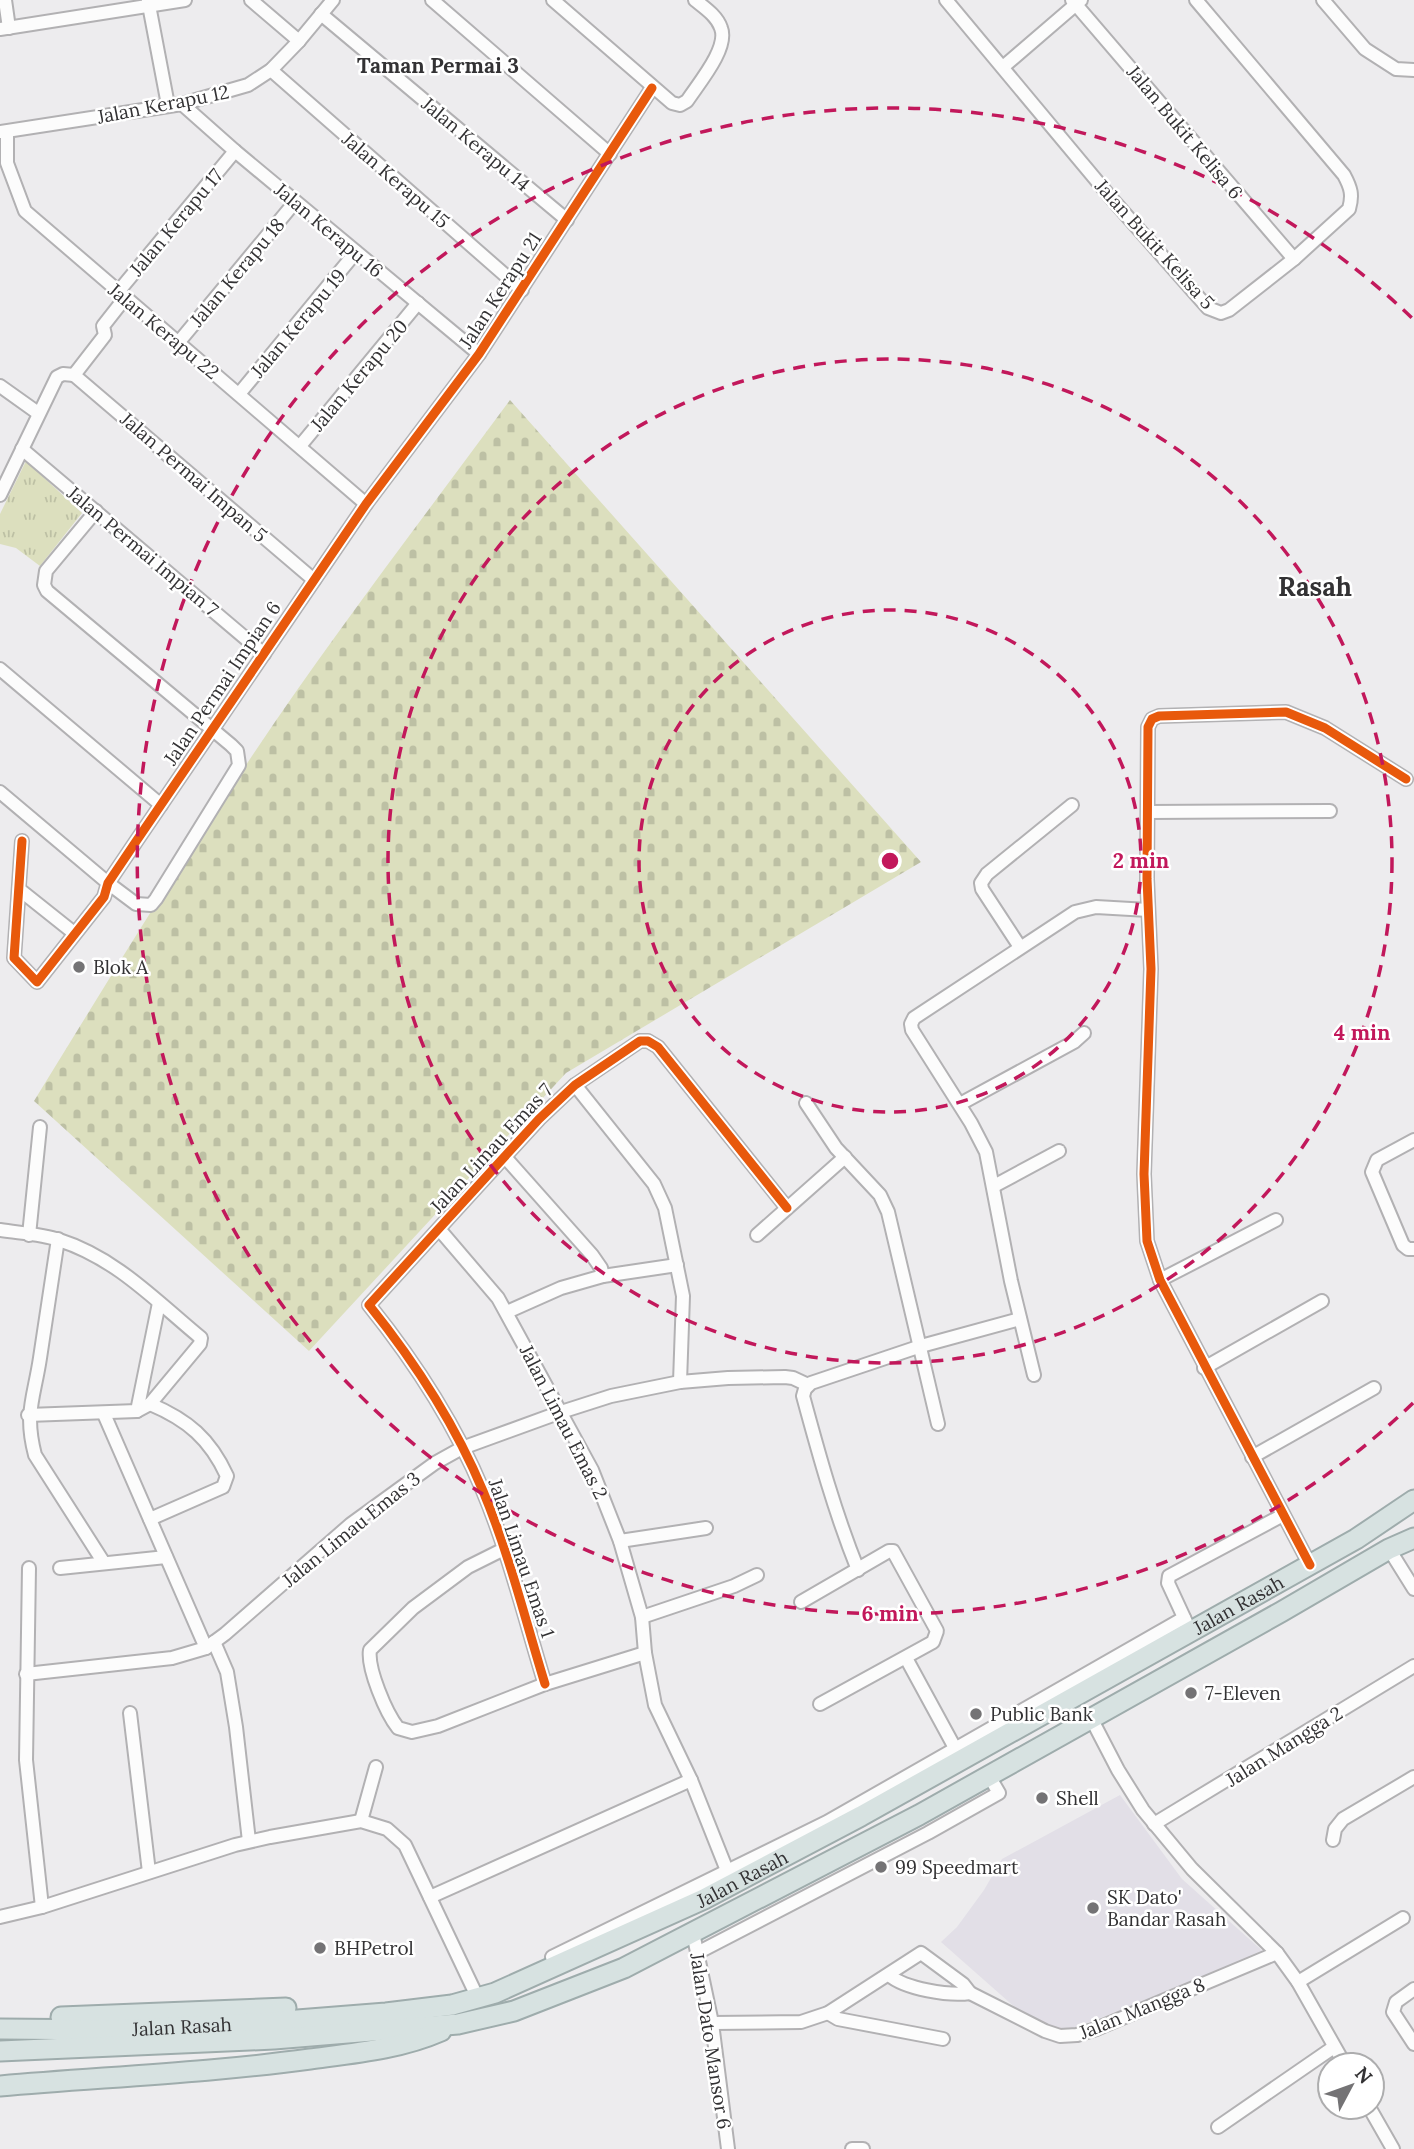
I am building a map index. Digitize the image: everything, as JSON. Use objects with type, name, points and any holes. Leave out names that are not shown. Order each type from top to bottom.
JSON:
[{"type":"highway","name":"Jalan Rasah","points":[[0,2051],[57,2051],[117,2038],[452,2006],[495,1993],[704,1899],[861,1816],[1188,1625],[1310,1565],[1356,1539],[1414,1500]]},
{"type":"highway","name":"Jalan Rasah","points":[[2,2026],[117,2038],[274,2039],[458,2024],[514,2011],[696,1942],[1389,1549],[1414,1538]]},
{"type":"highway","points":[[2,2026],[438,2001],[495,1993]]},
{"type":"highway","points":[[0,2086],[257,2067],[405,2044],[458,2024]]},
{"type":"highway","points":[[0,2059],[57,2051]]},
{"type":"street","points":[[5,0],[5,29],[148,3],[185,0]]},
{"type":"street","points":[[251,0],[299,41]]},
{"type":"street","name":"Jalan Kerapu 12","points":[[3,132],[175,104],[231,92],[271,70],[333,0]]},
{"type":"street","points":[[432,0],[610,154]]},
{"type":"street","points":[[555,1],[652,88],[672,103],[680,105],[687,101],[722,46],[721,28],[715,18],[695,0]]},
{"type":"street","name":"Jalan Bukit Kelisa 5","points":[[946,0],[1112,199],[1208,307],[1221,313],[1229,310],[1294,260],[1349,209],[1353,198],[1344,175],[1196,0]]},
{"type":"street","points":[[1323,0],[1365,49],[1396,69],[1414,70]]},
{"type":"street","points":[[1003,67],[1076,1]]},
{"type":"street","name":"Jalan Bukit Kelisa 6","points":[[1076,1],[1294,260]]},
{"type":"street","points":[[148,3],[175,104]]},
{"type":"street","name":"Jalan Kerapu 14","points":[[321,14],[567,220]]},
{"type":"street","name":"Jalan Kerapu 15","points":[[271,70],[522,290]]},
{"type":"street","name":"Jalan Kerapu 21","points":[[366,504],[479,354],[652,88]]},
{"type":"street","name":"Jalan Kerapu 16","points":[[175,104],[479,354]]},
{"type":"street","name":"Jalan Kerapu 22","points":[[3,132],[7,163],[25,211],[366,504]]},
{"type":"street","name":"Jalan Kerapu 17","points":[[38,413],[57,377],[63,374],[74,375],[104,335],[103,326],[121,295],[234,151]]},
{"type":"street","name":"Jalan Kerapu 18","points":[[178,343],[295,202]]},
{"type":"street","name":"Jalan Kerapu 19","points":[[239,394],[356,252]]},
{"type":"street","name":"Jalan Kerapu 20","points":[[300,446],[418,303]]},
{"type":"street","name":"Jalan Permai Impan 5","points":[[74,375],[314,580]]},
{"type":"street","points":[[0,386],[38,413],[0,495]]},
{"type":"street","name":"Jalan Permai Impian 7","points":[[22,449],[264,653]]},
{"type":"street","name":"Jalan Permai Impian 6","points":[[20,890],[14,958],[37,982],[104,897],[108,883],[366,504]]},
{"type":"street","points":[[0,792],[108,883],[136,904],[150,905],[239,765],[237,751],[47,591],[44,585],[46,571],[96,511]]},
{"type":"street","points":[[0,669],[161,805]]},
{"type":"street","points":[[1310,1565],[1204,1368],[1160,1280],[1147,1241],[1144,1174],[1151,969],[1148,910],[1148,727],[1152,719],[1159,716],[1286,712],[1334,733],[1406,779]]},
{"type":"street","points":[[1020,947],[982,889],[981,883],[987,874],[1072,805]]},
{"type":"street","points":[[1148,812],[1330,811]]},
{"type":"street","points":[[22,841],[20,890],[74,933]]},
{"type":"street","points":[[1034,1375],[1011,1281],[995,1186],[986,1152],[960,1104],[912,1030],[911,1024],[914,1018],[1062,919],[1087,908],[1148,910]]},
{"type":"street","points":[[960,1104],[1074,1042],[1084,1033]]},
{"type":"street","name":"Jalan Limau Emas 7","points":[[369,1305],[539,1119],[575,1086],[640,1041],[649,1041],[658,1047],[787,1208]]},
{"type":"street","points":[[575,1086],[654,1184],[665,1208],[683,1296],[680,1382]]},
{"type":"street","points":[[806,1103],[836,1148],[880,1195],[888,1212],[937,1424]]},
{"type":"street","points":[[29,1235],[40,1127]]},
{"type":"street","points":[[1414,1140],[1377,1160],[1372,1172],[1403,1245],[1414,1249]]},
{"type":"street","points":[[995,1186],[1059,1151]]},
{"type":"street","points":[[504,1156],[592,1255],[603,1276]]},
{"type":"street","points":[[757,1235],[845,1157]]},
{"type":"street","points":[[1160,1280],[1276,1220]]},
{"type":"street","name":"Jalan Limau Emas 2","points":[[439,1229],[488,1285],[507,1312],[592,1470],[620,1541],[642,1617],[645,1653],[655,1705],[691,1780],[728,1872]]},
{"type":"street","points":[[0,1230],[58,1239],[94,1254],[121,1269],[201,1338],[200,1344],[150,1404],[137,1411],[28,1415]]},
{"type":"street","points":[[58,1239],[39,1365],[28,1415],[35,1455],[104,1563]]},
{"type":"street","points":[[507,1312],[561,1288],[603,1276],[677,1265]]},
{"type":"street","points":[[1204,1368],[1322,1301]]},
{"type":"street","points":[[137,1411],[159,1303]]},
{"type":"street","name":"Jalan Limau Emas 1","points":[[369,1305],[410,1358],[462,1448],[483,1492],[504,1549],[545,1684]]},
{"type":"street","points":[[858,1570],[841,1530],[820,1460],[803,1396],[808,1385],[921,1346],[1020,1319]]},
{"type":"street","name":"Jalan Limau Emas 3","points":[[26,1674],[172,1658],[210,1645],[351,1524],[425,1470],[462,1448],[611,1396],[680,1382],[785,1377],[808,1385]]},
{"type":"street","points":[[1252,1457],[1374,1388]]},
{"type":"street","points":[[150,1404],[169,1412],[201,1435],[219,1459],[227,1476],[223,1487],[150,1518]]},
{"type":"street","points":[[104,1414],[166,1557],[210,1645],[227,1672],[236,1727],[248,1841]]},
{"type":"street","points":[[438,2001],[494,1984],[728,1872],[827,1822],[955,1748],[1188,1625],[1168,1583],[1171,1573],[1283,1515]]},
{"type":"street","points":[[620,1541],[706,1528]]},
{"type":"street","name":"Jalan Limau Emas 1","points":[[504,1549],[468,1567],[413,1608],[373,1645],[370,1662],[395,1724],[407,1732],[438,1726],[545,1684],[645,1653]]},
{"type":"street","points":[[1389,1549],[1414,1589]]},
{"type":"street","points":[[801,1602],[888,1551],[893,1551],[937,1631],[933,1642],[820,1704]]},
{"type":"street","points":[[60,1568],[166,1557]]},
{"type":"street","points":[[29,1567],[26,1760],[42,1907]]},
{"type":"street","points":[[642,1617],[757,1575]]},
{"type":"street","points":[[906,1658],[955,1748]]},
{"type":"street","name":"Jalan Mangga 2","points":[[1154,1824],[1414,1666]]},
{"type":"street","points":[[130,1713],[149,1872]]},
{"type":"street","points":[[1091,1718],[1129,1789],[1154,1824],[1186,1862],[1277,1953],[1298,1982],[1337,2051]]},
{"type":"street","points":[[362,1821],[376,1767]]},
{"type":"street","points":[[696,1942],[928,1833],[999,1793],[989,1776]]},
{"type":"street","points":[[1333,1840],[1335,1829],[1343,1819],[1414,1777]]},
{"type":"street","points":[[429,1897],[691,1780]]},
{"type":"street","points":[[919,1815],[928,1833]]},
{"type":"street","points":[[0,1917],[42,1907],[248,1841],[362,1821],[387,1829],[398,1837],[412,1857],[474,1990]]},
{"type":"street","points":[[1298,1982],[1403,1918]]},
{"type":"street","name":"Jalan Dato Mansor 6","points":[[696,1942],[712,2023],[728,2149]]},
{"type":"street","name":"Jalan Mangga 8","points":[[970,1993],[955,1995],[909,1985],[898,1982],[889,1975],[922,1954],[963,1984],[970,1993],[1045,2031],[1069,2036],[1096,2029],[1277,1953]]},
{"type":"street","points":[[712,2023],[801,2022],[828,2013],[889,1975]]},
{"type":"street","points":[[1414,1989],[1396,2002],[1393,2012],[1414,2044]]},
{"type":"street","points":[[828,2013],[838,2019],[943,2039]]},
{"type":"street","points":[[1218,2127],[1334,2046]]},
{"type":"street","points":[[1377,2121],[1393,2149]]},
{"type":"street","points":[[852,2149],[863,2149]]},
{"type":"shaded area","name":"SK Dato' Bandar Rasah","points":[[1120,1795],[1182,1879],[1266,1954],[1074,2028],[1055,2028],[1019,2011],[941,1942],[957,1927],[1002,1859]]},
{"type":"green space","points":[[510,400],[921,862],[566,1073],[309,1351],[34,1101],[218,806],[310,672]]},
{"type":"green space","points":[[26,461],[82,513],[40,566],[16,548],[0,544],[0,514]]},
{"type":"cycle path","points":[[22,841],[14,958],[37,982],[104,897],[108,883],[366,504],[479,354],[652,88]]},
{"type":"cycle path","points":[[1310,1565],[1160,1280],[1147,1241],[1144,1174],[1151,969],[1147,879],[1148,727],[1152,719],[1159,716],[1286,712],[1325,728],[1406,779]]},
{"type":"cycle path","points":[[545,1684],[501,1538],[472,1466],[432,1394],[369,1305],[539,1119],[575,1085],[640,1041],[648,1041],[658,1047],[787,1208]]},
{"type":"place","name":"Blok A","points":[[79,967]]},
{"type":"place","name":"7-Eleven","points":[[1191,1693]]},
{"type":"place","name":"Public Bank","points":[[976,1714]]},
{"type":"place","name":"Shell","points":[[1042,1798]]},
{"type":"place","name":"99 Speedmart","points":[[881,1867]]},
{"type":"place","name":"SK Dato' Bandar Rasah","points":[[1093,1908]]},
{"type":"place","name":"BHPetrol","points":[[320,1948]]},
{"type":"district","name":"Taman Permai 3","points":[[438,66]]},
{"type":"district","name":"Rasah","points":[[1315,587]]}]
